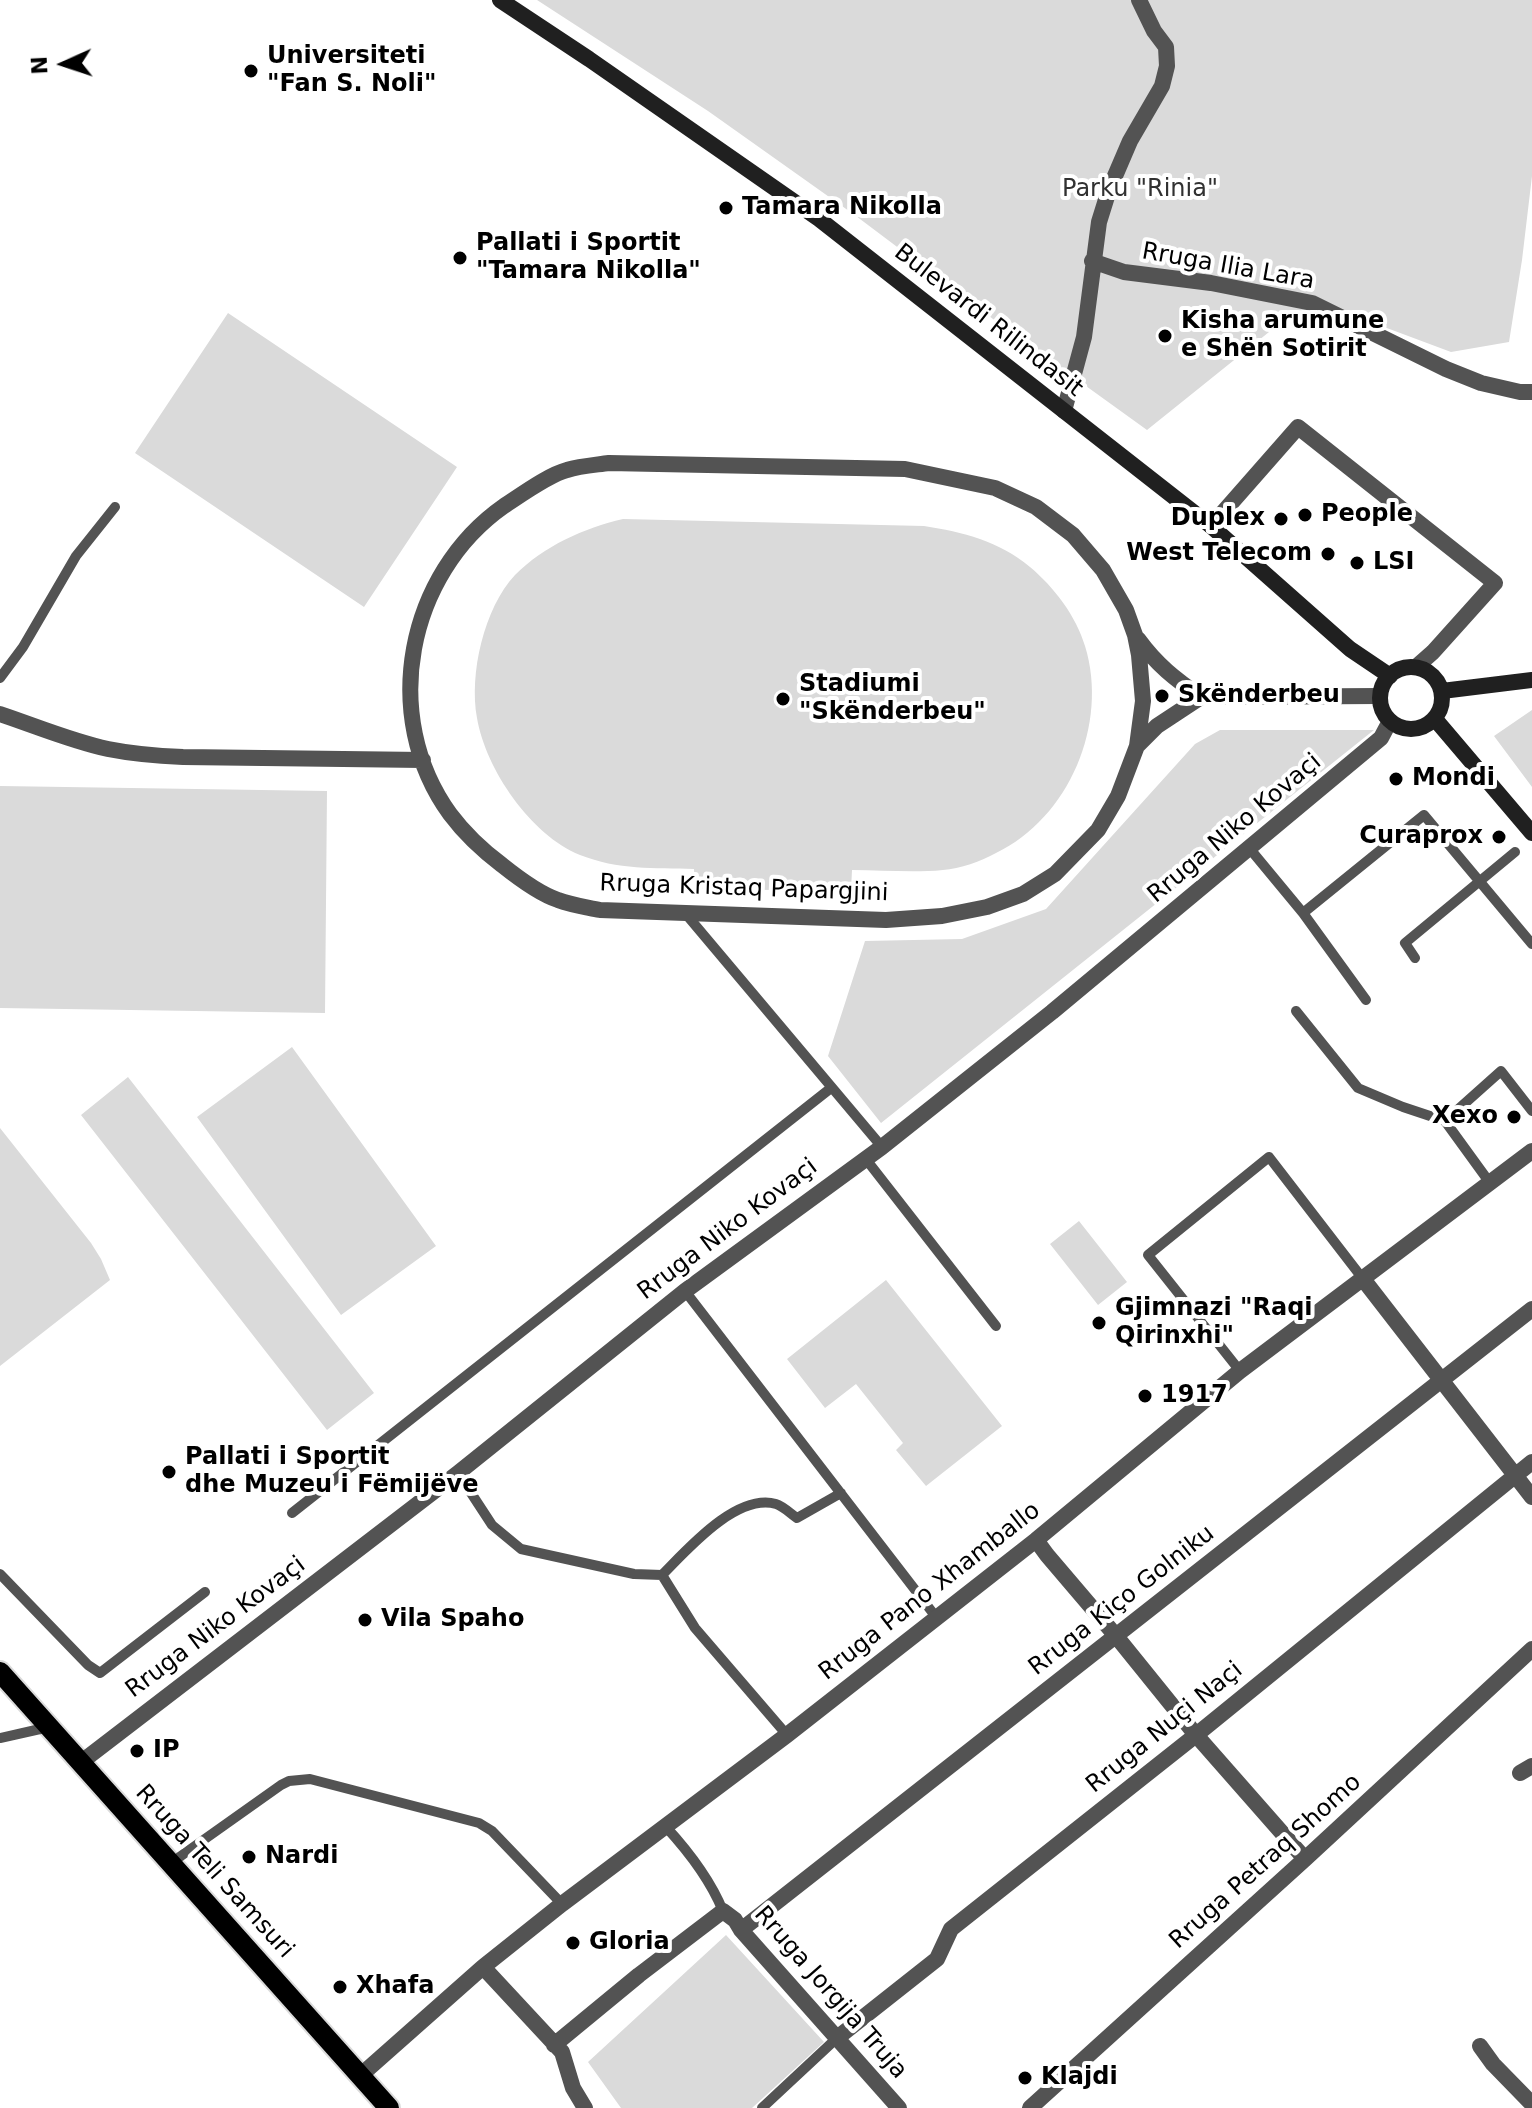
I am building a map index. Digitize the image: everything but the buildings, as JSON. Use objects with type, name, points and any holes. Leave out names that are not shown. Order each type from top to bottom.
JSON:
[{"type":"main road","name":"Bulevardi Rilindasit","points":[[500,0],[819,219],[1211,526],[1350,649],[1390,676]]},
{"type":"main road","points":[[1416,667],[1433,675],[1442,691],[1442,701],[1435,719],[1418,729],[1408,729],[1390,721],[1384,713],[1380,696],[1384,684],[1397,670],[1416,667]]},
{"type":"main road","points":[[1442,691],[1532,680]]},
{"type":"main road","points":[[1435,719],[1532,833]]},
{"type":"main road","name":"Rruga Teli Samsuri","points":[[0,1672],[389,2108]]},
{"type":"street","points":[[1064,411],[1084,337],[1099,222],[1130,141],[1162,86],[1167,66],[1166,47],[1154,31],[1139,0]]},
{"type":"street","name":"Rruga Ilia Lara","points":[[1092,261],[1124,272],[1211,283],[1312,303],[1481,383],[1532,392]]},
{"type":"street","points":[[1211,526],[1298,427],[1495,583],[1416,667]]},
{"type":"street","name":"Rruga Kristaq Papargjini","points":[[609,463],[905,469],[995,488],[1036,507],[1073,535],[1103,570],[1126,610],[1135,635],[1143,701],[1137,746],[1118,796],[1098,830],[1055,874],[1023,894],[987,907],[942,916],[886,920],[600,910],[557,900],[479,848],[449,813],[427,772],[413,728],[410,682],[415,636],[430,593],[454,553],[485,520],[523,493],[565,470],[609,463]]},
{"type":"street","name":"Rruga Kristaq Papargjini","points":[[1135,635],[1153,660],[1201,697],[1157,726],[1137,746]]},
{"type":"street","points":[[1201,697],[1380,696]]},
{"type":"street","points":[[0,714],[71,739],[145,755],[423,760]]},
{"type":"street","name":"Rruga Niko Kovaçi","points":[[80,1763],[458,1473],[685,1291],[882,1147],[1052,1012],[1381,738],[1390,721]]},
{"type":"street","name":"Rruga Pano Xhamballo","points":[[361,2075],[483,1967],[562,1904],[787,1735],[1036,1540],[1240,1371],[1532,1151]]},
{"type":"street","points":[[1363,1279],[1532,1497]]},
{"type":"street","name":"Rruga Kiço Golniku","points":[[741,1930],[1532,1309]]},
{"type":"street","name":"Rruga Nuçi Naçi","points":[[837,2038],[937,1959],[951,1929],[1532,1462]]},
{"type":"street","points":[[1036,1540],[1196,1735],[1305,1859]]},
{"type":"street","name":"Rruga Petraq Shomo","points":[[1030,2108],[1532,1649]]},
{"type":"street","points":[[554,2045],[723,1911]]},
{"type":"street","name":"Rruga Jorgija Truja","points":[[723,1911],[735,1920],[899,2108]]},
{"type":"street","points":[[483,1967],[562,2052],[573,2088],[585,2108]]},
{"type":"street","points":[[1480,2046],[1532,2104]]},
{"type":"lane","points":[[0,678],[23,647],[76,556],[115,507]]},
{"type":"lane","points":[[1303,913],[1424,815],[1532,944]]},
{"type":"lane","points":[[1250,849],[1303,913],[1366,1000]]},
{"type":"lane","points":[[1415,958],[1405,943],[1515,852]]},
{"type":"lane","points":[[685,913],[882,1147]]},
{"type":"lane","points":[[1296,1011],[1358,1088],[1445,1121],[1490,1183]]},
{"type":"lane","points":[[1445,1121],[1501,1071],[1532,1111]]},
{"type":"lane","points":[[292,1513],[831,1088]]},
{"type":"lane","points":[[1240,1371],[1148,1255],[1269,1157],[1363,1279]]},
{"type":"lane","points":[[865,1158],[996,1326]]},
{"type":"lane","points":[[685,1291],[936,1617]]},
{"type":"lane","points":[[458,1473],[492,1525],[521,1549],[634,1574],[662,1575],[716,1523],[752,1503],[777,1504],[797,1518],[841,1493]]},
{"type":"lane","points":[[0,1574],[88,1665],[100,1673],[205,1592]]},
{"type":"lane","points":[[662,1575],[695,1628],[787,1735]]},
{"type":"lane","points":[[0,1738],[49,1727]]},
{"type":"lane","points":[[171,1863],[281,1785],[310,1779],[479,1823],[492,1831],[562,1904]]},
{"type":"lane","points":[[666,1827],[685,1848],[716,1893],[723,1911]]},
{"type":"lane","points":[[762,2108],[837,2038]]},
{"type":"green space","name":"Parku \"Rinia\"","points":[[537,0],[1532,0],[1532,176],[1509,342],[1451,352],[1344,312],[1274,328],[1147,430],[708,111]]},
{"type":"green space","points":[[228,313],[457,467],[364,607],[135,453]]},
{"type":"green space","name":"Stadiumi \"Skënderbeu\"","points":[[623,519],[924,526],[953,531],[1006,550],[1030,567],[1063,603],[1085,646],[1091,676],[1087,737],[1063,793],[1044,817],[1022,837],[990,856],[943,870],[852,870],[851,891],[695,889],[694,869],[608,863],[562,846],[528,817],[490,759],[477,718],[477,662],[487,623],[504,589],[515,575],[539,555],[565,540]]},
{"type":"green space","points":[[1532,710],[1532,787],[1494,736]]},
{"type":"green space","points":[[1220,730],[1374,730],[881,1123],[828,1056],[865,941],[962,939],[1046,909],[1195,744]]},
{"type":"green space","points":[[0,786],[327,791],[325,1013],[0,1008]]},
{"type":"green space","points":[[292,1047],[436,1246],[341,1315],[197,1117]]},
{"type":"green space","points":[[128,1077],[374,1393],[327,1430],[81,1115]]},
{"type":"green space","points":[[0,1128],[91,1243],[110,1280],[0,1366]]},
{"type":"green space","points":[[1079,1221],[1127,1282],[1098,1305],[1050,1244]]},
{"type":"green space","points":[[886,1280],[1002,1426],[926,1486],[896,1450],[903,1443],[856,1384],[825,1408],[787,1359]]},
{"type":"green space","points":[[726,1935],[824,2042],[752,2108],[621,2108],[588,2062]]},
{"type":"place","name":"Universiteti \"Fan S. Noli\"","points":[[251,71]]},
{"type":"place","name":"Tamara Nikolla","points":[[726,208]]},
{"type":"place","name":"Pallati i Sportit \"Tamara Nikolla\"","points":[[460,258]]},
{"type":"place","name":"Kisha arumune e Shën Sotirit","points":[[1165,336]]},
{"type":"place","name":"People","points":[[1305,515]]},
{"type":"place","name":"Duplex","points":[[1281,519]]},
{"type":"place","name":"West Telecom","points":[[1328,554]]},
{"type":"place","name":"LSI","points":[[1357,563]]},
{"type":"place","name":"Skënderbeu","points":[[1162,696]]},
{"type":"place","name":"Stadiumi \"Skënderbeu\"","points":[[783,699]]},
{"type":"place","name":"Mondi","points":[[1396,779]]},
{"type":"place","name":"Curaprox","points":[[1499,837]]},
{"type":"place","name":"Xexo","points":[[1514,1117]]},
{"type":"place","name":"Gjimnazi \"Raqi Qirinxhi\"","points":[[1099,1323]]},
{"type":"place","name":"1917","points":[[1145,1396]]},
{"type":"place","name":"Pallati i Sportit dhe Muzeu i Fëmijëve","points":[[169,1472]]},
{"type":"place","name":"Vila Spaho","points":[[365,1620]]},
{"type":"place","name":"IP","points":[[137,1751]]},
{"type":"place","name":"Nardi","points":[[249,1857]]},
{"type":"place","name":"Gloria","points":[[573,1943]]},
{"type":"place","name":"Xhafa","points":[[340,1987]]},
{"type":"place","name":"Klajdi","points":[[1025,2078]]}]
